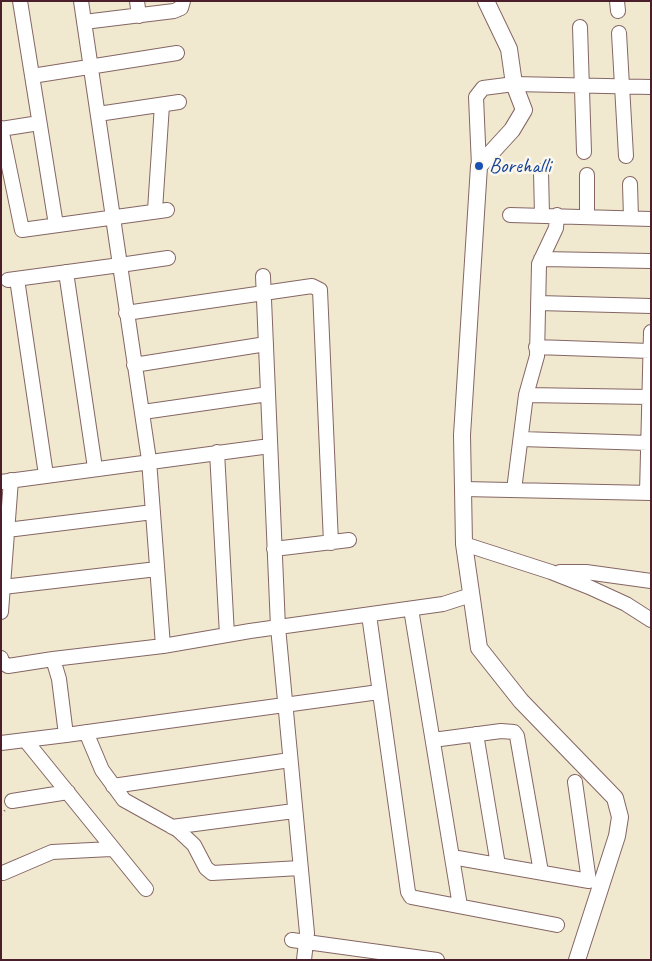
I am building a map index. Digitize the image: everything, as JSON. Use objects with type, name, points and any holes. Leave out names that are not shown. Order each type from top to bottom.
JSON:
[{"type":"main road","points":[[486,1],[509,49],[514,84],[524,110],[512,130],[479,166],[462,435],[464,544],[479,648],[521,701],[615,798],[620,818],[617,836],[577,960]]},
{"type":"street","points":[[20,1],[56,225]]},
{"type":"street","points":[[80,1],[126,313],[150,460],[163,646]]},
{"type":"street","points":[[137,1],[139,16]]},
{"type":"street","points":[[84,22],[174,11],[182,8],[183,1]]},
{"type":"street","points":[[580,27],[580,85],[584,152]]},
{"type":"street","points":[[619,33],[626,156]]},
{"type":"street","points":[[32,76],[177,53]]},
{"type":"street","points":[[479,166],[478,93],[487,86],[514,84],[651,87]]},
{"type":"street","points":[[98,114],[179,102]]},
{"type":"street","points":[[39,123],[1,128],[22,230],[161,210],[162,105]]},
{"type":"street","points":[[541,171],[542,215]]},
{"type":"street","points":[[586,175],[587,216]]},
{"type":"street","points":[[630,184],[631,218]]},
{"type":"street","points":[[510,214],[651,219]]},
{"type":"street","points":[[514,490],[526,394],[534,372],[539,264],[556,228],[557,215]]},
{"type":"street","points":[[46,475],[12,279],[168,258]]},
{"type":"street","points":[[541,258],[651,261]]},
{"type":"street","points":[[66,272],[95,468]]},
{"type":"street","points":[[263,276],[278,627],[307,934],[299,941]]},
{"type":"street","points":[[126,313],[312,286],[320,290],[331,542]]},
{"type":"street","points":[[538,302],[651,306]]},
{"type":"street","points":[[463,489],[649,493],[648,442],[651,332]]},
{"type":"street","points":[[134,365],[266,344]]},
{"type":"street","points":[[536,347],[650,351]]},
{"type":"street","points":[[143,412],[268,394]]},
{"type":"street","points":[[526,394],[649,397]]},
{"type":"street","points":[[520,439],[648,442]]},
{"type":"street","points":[[1,612],[7,530],[6,481],[150,460],[270,446]]},
{"type":"street","points":[[217,452],[227,635]]},
{"type":"street","points":[[7,530],[153,512]]},
{"type":"street","points":[[274,549],[349,540]]},
{"type":"street","points":[[464,544],[551,572],[618,600],[651,620]]},
{"type":"street","points":[[3,588],[157,569]]},
{"type":"street","points":[[551,572],[586,572],[651,581]]},
{"type":"street","points":[[1,658],[2,662],[8,666],[163,646],[278,627],[443,604],[471,595]]},
{"type":"street","points":[[411,609],[460,906]]},
{"type":"street","points":[[369,615],[408,892],[411,897],[557,925]]},
{"type":"street","points":[[54,659],[59,679],[66,734]]},
{"type":"street","points":[[1,743],[379,692]]},
{"type":"street","points":[[433,740],[508,730],[514,732],[517,736],[541,872]]},
{"type":"street","points":[[86,732],[102,770],[124,800],[172,827],[194,845],[206,868],[212,873],[300,868]]},
{"type":"street","points":[[476,734],[498,865]]},
{"type":"street","points":[[26,741],[111,849],[146,889]]},
{"type":"street","points":[[113,786],[290,760]]},
{"type":"street","points":[[452,857],[589,881],[574,782]]},
{"type":"street","points":[[12,801],[68,792]]},
{"type":"street","points":[[172,827],[294,811]]},
{"type":"street","points":[[3,873],[52,852],[111,849]]},
{"type":"street","points":[[299,941],[304,960]]},
{"type":"street","points":[[299,941],[437,960]]},
{"type":"place","name":"Borehalli","points":[[479,166]]}]
